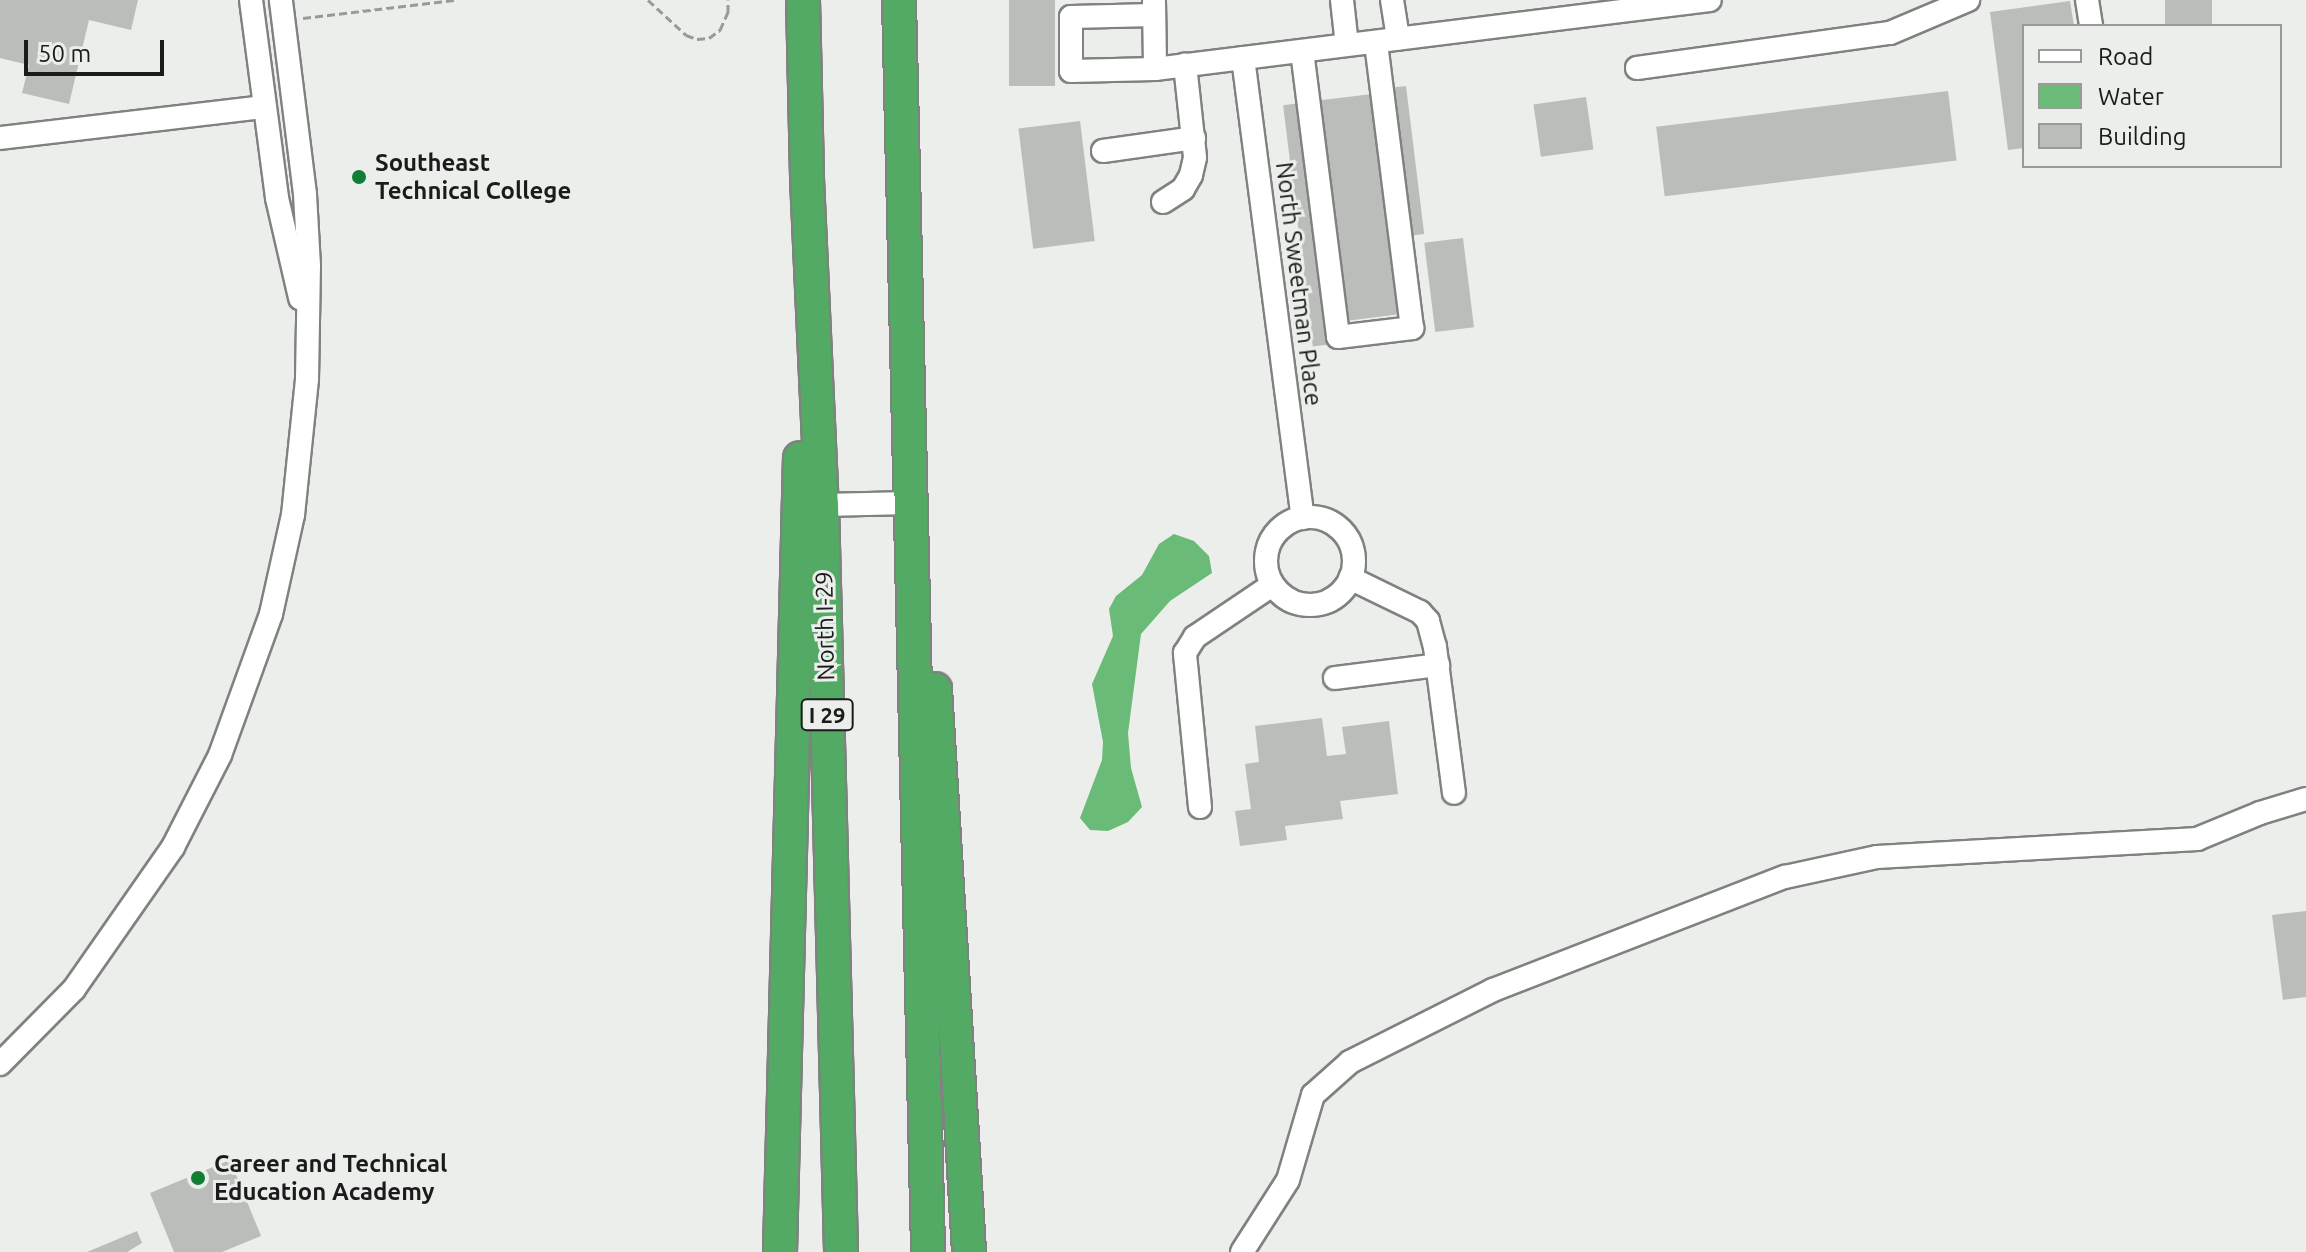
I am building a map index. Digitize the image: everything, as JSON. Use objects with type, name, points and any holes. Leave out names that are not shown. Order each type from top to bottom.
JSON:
[{"type":"highway","name":"North I-29","points":[[803,0],[807,179],[822,505],[841,1252]]},
{"type":"highway","points":[[899,0],[909,319],[928,1252]]},
{"type":"highway","points":[[780,1252],[807,179]]},
{"type":"highway","points":[[909,319],[969,1252]]},
{"type":"street","points":[[1342,0],[1347,45]]},
{"type":"street","points":[[1302,51],[1338,337],[1412,328],[1387,40],[1392,0]]},
{"type":"street","points":[[1155,69],[1154,8],[1071,17],[1071,71],[1155,69],[1710,0]]},
{"type":"street","points":[[1637,68],[1890,33],[1968,0]]},
{"type":"street","points":[[2087,0],[2091,24]]},
{"type":"street","points":[[0,1064],[74,989],[142,896],[198,801],[240,708],[271,614],[293,515],[306,411],[305,317],[309,266],[305,194],[282,7],[251,2],[277,198],[305,317]]},
{"type":"street","name":"North Sweetman Place","points":[[1243,58],[1303,518]]},
{"type":"street","points":[[1163,202],[1183,189],[1191,175],[1194,138],[1185,65]]},
{"type":"street","points":[[0,138],[264,107]]},
{"type":"street","points":[[1103,151],[1194,138]]},
{"type":"street","points":[[822,505],[911,503]]},
{"type":"street","points":[[1303,518],[1317,518],[1342,531],[1354,557],[1350,578],[1337,596],[1310,605],[1295,603],[1272,585],[1266,557],[1269,543],[1277,531],[1303,518]]},
{"type":"street","points":[[1350,578],[1420,612],[1433,631],[1454,793]]},
{"type":"street","points":[[1200,807],[1185,653],[1195,637],[1272,585]]},
{"type":"street","points":[[1335,678],[1438,665]]},
{"type":"street","points":[[1242,1252],[1288,1180],[1313,1095],[1350,1062],[1493,990],[1785,877],[1877,857],[2197,839],[2260,813],[2306,799]]},
{"type":"path","points":[[282,7],[454,0]]},
{"type":"path","points":[[648,0],[686,35],[697,39],[709,38],[720,30],[728,12],[728,0]]},
{"type":"water","points":[[1174,534],[1194,541],[1209,556],[1212,573],[1170,601],[1141,634],[1128,733],[1131,768],[1142,807],[1128,822],[1108,831],[1090,830],[1080,818],[1102,760],[1103,742],[1092,684],[1113,636],[1109,609],[1116,596],[1142,575],[1159,544]]},
{"type":"building","points":[[0,0],[138,0],[131,30],[89,20],[69,104],[22,93],[29,65],[0,58]]},
{"type":"building","points":[[1009,0],[1055,0],[1055,86],[1009,86]]},
{"type":"building","points":[[2165,0],[2212,0],[2212,24],[2165,24]]},
{"type":"building","points":[[2070,1],[2074,24],[2022,24],[2022,148],[2008,150],[1990,12]]},
{"type":"building","points":[[1406,86],[1424,234],[1411,235],[1393,88]]},
{"type":"building","points":[[1948,91],[1957,160],[1665,196],[1656,127]]},
{"type":"building","points":[[1372,94],[1399,314],[1347,321],[1320,100]]},
{"type":"building","points":[[1586,97],[1593,149],[1541,157],[1534,104]]},
{"type":"building","points":[[1301,103],[1331,344],[1313,346],[1283,105]]},
{"type":"building","points":[[1080,121],[1095,241],[1033,249],[1018,129]]},
{"type":"building","points":[[1463,238],[1474,327],[1435,332],[1424,243]]},
{"type":"building","points":[[1322,718],[1327,756],[1346,754],[1342,727],[1389,721],[1398,794],[1340,801],[1343,819],[1285,826],[1287,840],[1240,846],[1235,811],[1251,809],[1245,764],[1259,762],[1255,726]]},
{"type":"building","points":[[2306,911],[2306,997],[2283,1000],[2272,915]]},
{"type":"building","points":[[230,1160],[261,1236],[222,1252],[174,1252],[150,1193]]},
{"type":"building","points":[[137,1231],[142,1243],[127,1252],[87,1252]]},
{"type":"place","name":"Southeast Technical College","points":[[359,177]]},
{"type":"place","name":"Career and Technical Education Academy","points":[[198,1178]]}]
